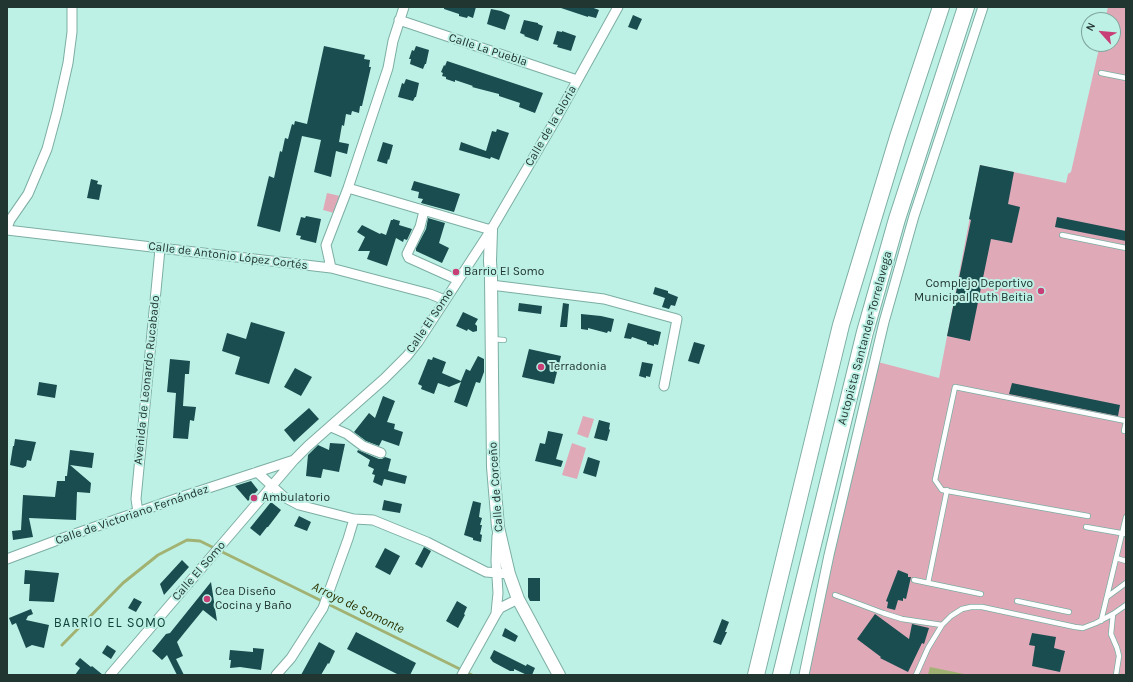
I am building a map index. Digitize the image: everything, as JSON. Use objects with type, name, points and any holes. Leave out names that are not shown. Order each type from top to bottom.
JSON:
[{"type":"highway","name":"Autopista Santander-Torrelavega","points":[[756,675],[841,325],[898,137],[941,7]]},
{"type":"highway","name":"Autopista Santander-Torrelavega","points":[[781,675],[865,332],[897,219],[966,7]]},
{"type":"main road","name":"Calle de Corceño","points":[[491,230],[490,261],[498,340],[493,467],[502,577],[516,594],[559,675]]},
{"type":"main road","name":"Calle de Corceño","points":[[482,244],[490,261]]},
{"type":"street","points":[[7,229],[10,220],[28,194],[53,127],[68,63],[72,32],[72,7]]},
{"type":"street","points":[[331,268],[326,245],[348,188],[388,68],[399,20],[404,7]]},
{"type":"street","name":"Calle de la Gloria","points":[[482,244],[556,119],[618,7]]},
{"type":"street","points":[[804,675],[829,555],[884,322],[914,216],[983,7]]},
{"type":"street","name":"Calle La Puebla","points":[[399,20],[577,80]]},
{"type":"street","points":[[348,188],[491,230]]},
{"type":"street","name":"Calle El Somo","points":[[424,211],[420,227],[407,254],[409,258],[458,280]]},
{"type":"street","name":"Calle de Antonio López Cortés","points":[[7,229],[160,249],[331,268],[430,294],[445,300]]},
{"type":"street","name":"Calle El Somo","points":[[110,675],[294,460],[384,380],[407,356],[418,342],[482,244]]},
{"type":"street","name":"Avenida de Leonardo Rucabado","points":[[138,512],[136,499],[160,249]]},
{"type":"street","points":[[492,285],[604,298],[677,320],[664,386]]},
{"type":"street","points":[[331,427],[347,434],[363,446],[381,453]]},
{"type":"street","name":"Calle de Victoriano Fernández","points":[[7,560],[138,512],[294,460]]},
{"type":"street","points":[[257,472],[284,496],[298,505],[354,519],[373,520],[427,542],[486,572],[502,577],[496,614]]},
{"type":"street","points":[[276,675],[291,658],[323,608],[354,519]]},
{"type":"street","points":[[462,675],[500,608],[516,594]]},
{"type":"lane","points":[[1101,73],[1126,78]]},
{"type":"lane","points":[[1062,235],[1126,248]]},
{"type":"lane","points":[[1088,516],[942,490],[935,480],[955,387],[1126,422],[1124,431],[1126,431]]},
{"type":"lane","points":[[928,583],[947,490]]},
{"type":"lane","points":[[1101,621],[1116,558],[1124,534],[1126,517]]},
{"type":"lane","points":[[1086,527],[1124,534]]},
{"type":"lane","points":[[1116,558],[1126,561]]},
{"type":"lane","points":[[914,580],[981,594]]},
{"type":"lane","points":[[1107,597],[1126,583]]},
{"type":"lane","points":[[835,595],[884,614],[902,619],[942,625]]},
{"type":"lane","points":[[1016,601],[1069,612]]},
{"type":"lane","points":[[916,675],[928,648],[942,625],[950,616],[962,609],[971,606],[989,608],[1083,628],[1101,621],[1126,605]]},
{"type":"lane","points":[[1113,614],[1111,634],[1119,656],[1116,675]]},
{"type":"shaded area","name":"Complejo Deportivo Municipal Ruth Beitia","points":[[1108,7],[1126,7],[1126,675],[808,675],[854,463],[878,362],[939,378],[980,165],[1066,183],[1068,174],[1071,172],[1098,52],[1121,52],[1121,12],[1107,12]]},
{"type":"shaded area","points":[[327,193],[340,196],[334,213],[323,210]]},
{"type":"shaded area","points":[[583,416],[594,419],[588,438],[577,434]]},
{"type":"shaded area","points":[[572,443],[586,448],[577,479],[562,475]]},
{"type":"shaded area","points":[[930,667],[969,675],[928,675]]},
{"type":"building","points":[[444,7],[476,7],[473,18],[468,16],[467,18],[444,9]]},
{"type":"building","points":[[591,7],[599,10],[596,18],[588,17],[561,8]]},
{"type":"building","points":[[491,9],[510,15],[505,30],[487,24]]},
{"type":"building","points":[[633,15],[642,19],[637,30],[628,27]]},
{"type":"building","points":[[524,20],[538,23],[543,26],[538,41],[520,33]]},
{"type":"building","points":[[557,31],[562,31],[576,36],[571,51],[557,47],[558,45],[553,44]]},
{"type":"building","points":[[324,46],[365,55],[364,59],[370,60],[369,67],[371,67],[359,113],[352,111],[351,115],[346,114],[344,126],[342,125],[339,142],[349,144],[347,154],[336,151],[331,177],[314,172],[321,140],[302,136],[280,232],[257,226],[269,176],[274,178],[280,151],[282,152],[285,138],[288,139],[292,124],[294,125],[295,121],[307,124]]},
{"type":"building","points":[[416,46],[429,50],[426,64],[423,69],[410,64],[411,59],[409,59],[412,50],[414,51]]},
{"type":"building","points":[[447,61],[543,93],[535,113],[519,107],[520,103],[499,96],[499,94],[472,87],[473,86],[455,80],[455,82],[446,79],[446,77],[442,76],[443,73],[441,72]]},
{"type":"building","points":[[406,79],[419,83],[416,97],[413,101],[398,97],[402,83],[404,84]]},
{"type":"building","points":[[497,129],[509,133],[499,160],[491,157],[490,159],[459,150],[461,142],[486,151],[492,131],[496,132]]},
{"type":"building","points":[[383,142],[393,145],[387,164],[377,161]]},
{"type":"building","points":[[980,165],[1014,172],[1008,204],[1020,207],[1012,243],[991,239],[970,341],[947,336],[971,220],[969,219]]},
{"type":"building","points":[[91,179],[98,181],[97,184],[102,185],[99,200],[87,198]]},
{"type":"building","points":[[414,181],[460,194],[454,212],[421,203],[423,199],[418,198],[419,192],[411,190]]},
{"type":"building","points":[[306,216],[321,219],[316,243],[300,239],[301,236],[296,235],[301,217],[305,218]]},
{"type":"building","points":[[1057,217],[1126,231],[1126,241],[1055,227]]},
{"type":"building","points":[[428,218],[445,223],[439,243],[449,248],[442,263],[416,251],[416,248],[426,229]]},
{"type":"building","points":[[393,219],[400,221],[399,225],[412,229],[407,240],[404,239],[403,242],[396,238],[387,266],[367,259],[370,251],[358,251],[365,237],[357,232],[362,225],[380,234],[386,235],[391,220]]},
{"type":"building","points":[[655,287],[668,291],[668,293],[678,297],[675,306],[671,305],[669,309],[662,307],[665,298],[653,294]]},
{"type":"building","points":[[519,303],[542,306],[541,314],[518,311]]},
{"type":"building","points":[[563,303],[569,304],[567,327],[560,327]]},
{"type":"building","points":[[463,312],[478,319],[475,324],[477,326],[477,331],[473,332],[468,329],[467,331],[456,326]]},
{"type":"building","points":[[581,314],[614,319],[611,332],[608,331],[607,333],[588,328],[588,330],[581,329]]},
{"type":"building","points":[[251,322],[285,332],[269,384],[235,374],[240,357],[222,351],[227,333],[246,339]]},
{"type":"building","points":[[628,323],[661,332],[658,345],[654,344],[654,346],[647,344],[647,342],[632,337],[631,339],[624,338]]},
{"type":"building","points":[[694,342],[705,345],[699,364],[688,361]]},
{"type":"building","name":"Terradonia","points":[[529,349],[561,356],[554,384],[522,377]]},
{"type":"building","points":[[478,356],[484,359],[484,372],[480,383],[476,382],[467,407],[454,402],[461,382],[449,387],[438,383],[434,394],[421,389],[422,386],[418,384],[428,359],[432,360],[433,357],[446,362],[442,373],[461,381],[466,369],[470,371]]},
{"type":"building","points":[[170,359],[190,361],[189,374],[185,374],[183,406],[196,407],[194,421],[190,420],[188,439],[173,438],[176,393],[167,392]]},
{"type":"building","points":[[642,362],[653,364],[650,377],[646,376],[646,378],[639,376]]},
{"type":"building","points":[[295,368],[312,377],[301,396],[284,387]]},
{"type":"building","points":[[39,382],[57,385],[55,398],[37,395]]},
{"type":"building","points":[[1012,383],[1120,405],[1118,416],[1009,394]]},
{"type":"building","points":[[383,396],[395,401],[387,422],[395,424],[394,429],[403,432],[399,446],[382,440],[379,446],[366,441],[354,432],[369,413],[375,418]]},
{"type":"building","points":[[309,408],[319,419],[294,442],[284,430]]},
{"type":"building","points":[[599,420],[610,423],[607,441],[594,438]]},
{"type":"building","points":[[548,431],[563,434],[556,459],[563,461],[561,467],[535,461],[540,443],[545,444]]},
{"type":"building","points":[[15,439],[36,442],[31,461],[27,460],[26,466],[23,468],[10,465]]},
{"type":"building","points":[[330,443],[345,444],[339,472],[323,469],[321,478],[306,476],[308,455],[318,445],[329,450]]},
{"type":"building","points":[[70,450],[94,453],[92,468],[70,465],[91,483],[90,493],[77,492],[76,520],[29,518],[33,537],[13,540],[12,531],[21,530],[23,495],[55,497],[57,481],[65,481],[65,476],[67,476]]},
{"type":"building","points":[[358,450],[379,459],[385,457],[391,459],[388,471],[407,476],[405,484],[384,479],[382,486],[373,482],[375,475],[372,474],[374,469],[368,466],[370,460],[357,452]]},
{"type":"building","points":[[588,457],[600,461],[596,477],[583,473]]},
{"type":"building","points":[[251,481],[258,490],[248,501],[235,486]]},
{"type":"building","points":[[384,500],[402,504],[400,513],[382,510]]},
{"type":"building","points":[[473,501],[481,503],[479,517],[482,518],[480,525],[482,525],[480,534],[482,535],[481,542],[464,535]]},
{"type":"building","points":[[271,502],[281,510],[260,536],[250,528]]},
{"type":"building","points":[[299,516],[311,522],[307,531],[294,526]]},
{"type":"building","points":[[424,547],[431,551],[422,568],[415,564]]},
{"type":"building","points":[[385,548],[400,556],[390,575],[375,567]]},
{"type":"building","points":[[182,560],[189,567],[164,595],[160,584]]},
{"type":"building","points":[[25,570],[59,573],[54,602],[29,601],[30,584],[24,584]]},
{"type":"building","points":[[898,570],[908,574],[908,577],[911,577],[906,599],[903,598],[903,601],[898,600],[895,610],[887,608],[888,602],[886,601]]},
{"type":"building","points":[[528,578],[540,578],[540,601],[530,601],[528,597]]},
{"type":"building","points":[[211,582],[217,621],[203,610],[177,642],[183,656],[176,659],[184,675],[177,675],[167,655],[162,660],[152,651],[166,634],[170,633]]},
{"type":"building","points":[[134,598],[142,602],[136,612],[128,608]]},
{"type":"building","points":[[457,601],[467,607],[464,614],[465,615],[458,628],[446,621]]},
{"type":"building","points":[[31,609],[33,614],[28,616],[26,620],[49,625],[44,648],[32,645],[26,648],[16,623],[12,625],[9,618]]},
{"type":"building","points":[[875,614],[909,639],[912,624],[929,628],[924,644],[922,643],[908,672],[880,658],[881,657],[857,639]]},
{"type":"building","points":[[722,619],[729,622],[725,632],[727,632],[721,645],[713,642]]},
{"type":"building","points":[[505,628],[518,636],[515,642],[502,636]]},
{"type":"building","points":[[356,632],[416,663],[410,675],[399,675],[347,649]]},
{"type":"building","points":[[1032,633],[1056,637],[1054,648],[1065,651],[1060,672],[1032,666],[1035,646],[1029,645]]},
{"type":"building","points":[[319,642],[335,651],[329,664],[328,663],[321,675],[301,675]]},
{"type":"building","points":[[107,645],[116,651],[111,659],[102,653]]},
{"type":"building","points":[[253,648],[264,649],[261,670],[240,667],[230,668],[230,650],[253,652]]},
{"type":"building","points":[[494,650],[526,666],[527,664],[535,668],[532,675],[527,675],[514,669],[514,671],[510,671],[493,662],[490,658]]},
{"type":"building","points":[[80,658],[103,675],[75,675],[80,668],[75,664]]},
{"type":"waterway","name":"Arroyo de Somonte","points":[[62,645],[123,583],[158,555],[187,540],[200,541],[472,675]]},
{"type":"place","name":"Barrio El Somo","points":[[456,272]]},
{"type":"place","name":"Complejo Deportivo Municipal Ruth Beitia","points":[[1041,291]]},
{"type":"place","name":"Terradonia","points":[[541,367]]},
{"type":"place","name":"Ambulatorio","points":[[254,498]]},
{"type":"place","name":"Cea Diseño Cocina y Baño","points":[[207,599]]},
{"type":"district","name":"BARRIO EL SOMO","points":[[110,623]]}]
